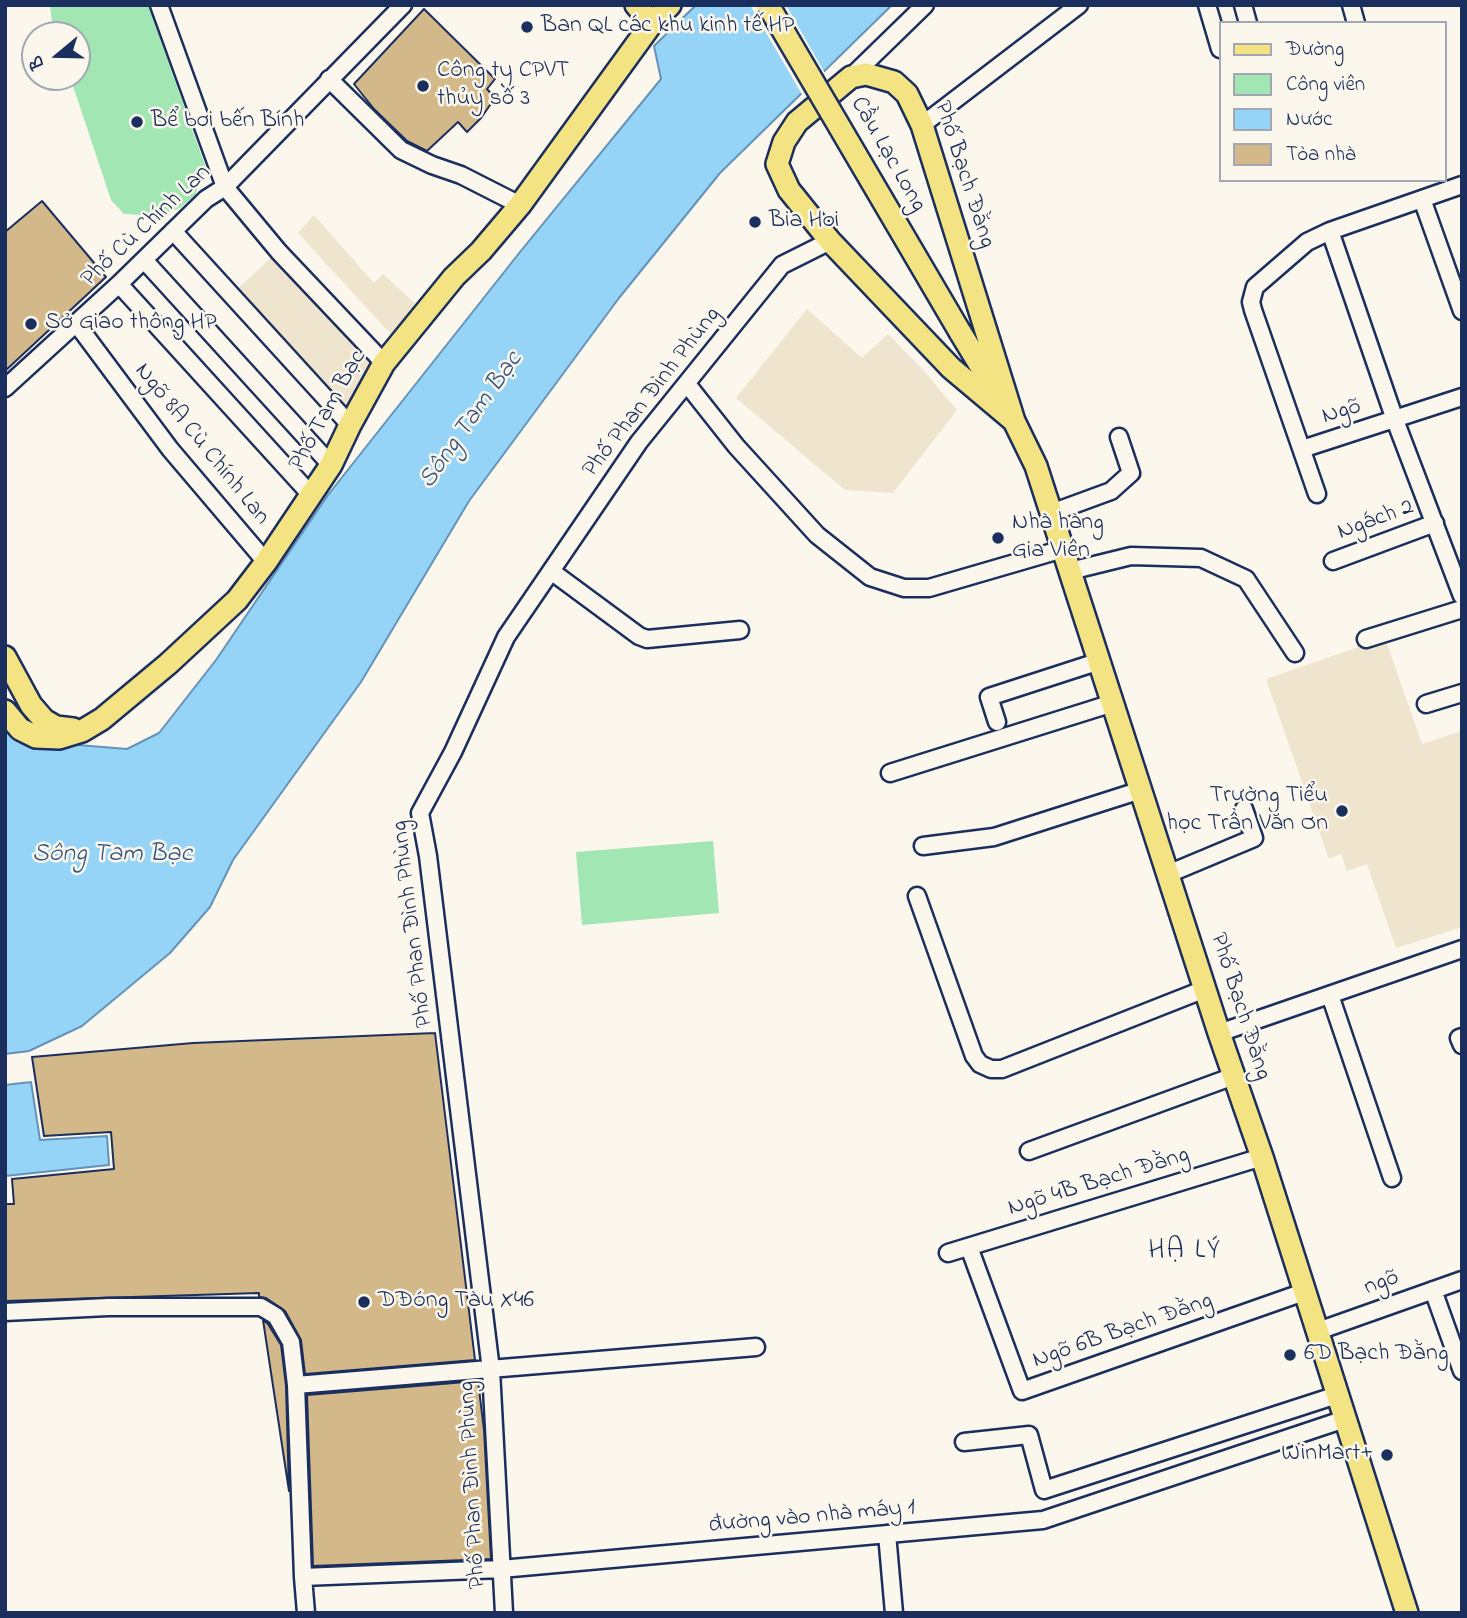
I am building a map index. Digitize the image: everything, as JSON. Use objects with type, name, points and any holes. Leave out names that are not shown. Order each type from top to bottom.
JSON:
[{"type":"main road","points":[[636,5],[652,23]]},
{"type":"main road","name":"Phố Tam Bạc","points":[[82,730],[102,719],[168,664],[237,600],[312,495],[384,363],[454,277],[481,251],[520,205],[652,23],[670,5]]},
{"type":"main road","name":"Cầu Lạc Long","points":[[768,5],[960,332]]},
{"type":"main road","name":"Phố Bạch Đằng","points":[[866,74],[894,82],[907,93],[922,125],[1014,421],[951,368],[830,241],[789,190],[777,164],[783,142],[797,122],[851,77],[866,74]]},
{"type":"main road","name":"Phố Bạch Đằng","points":[[960,332],[1014,421],[1036,466],[1219,1033],[1262,1157],[1407,1613]]},
{"type":"main road","points":[[5,657],[31,705],[44,720],[56,727],[82,730]]},
{"type":"main road","points":[[5,711],[20,729],[36,737],[59,738],[82,730]]},
{"type":"street","points":[[159,5],[225,187],[279,252],[384,363]]},
{"type":"street","name":"Phố Cù Chính Lan","points":[[5,388],[119,284],[205,199],[225,187],[403,5]]},
{"type":"street","points":[[851,77],[925,5]]},
{"type":"street","points":[[922,125],[1079,5]]},
{"type":"street","points":[[1207,5],[1218,42]]},
{"type":"street","points":[[329,79],[401,150],[461,175],[520,205]]},
{"type":"street","points":[[1317,494],[1251,302],[1255,287],[1307,242],[1462,185]]},
{"type":"street","points":[[1422,199],[1462,311]]},
{"type":"street","points":[[173,231],[349,425]]},
{"type":"street","points":[[1330,232],[1395,420]]},
{"type":"street","name":"Phố Phan Đình Phùng","points":[[504,1613],[491,1370],[428,856],[420,813],[453,752],[506,637],[639,442],[782,265],[830,241]]},
{"type":"street","points":[[144,260],[331,464]]},
{"type":"street","points":[[119,284],[312,495]]},
{"type":"street","name":"Ngõ 8A Cù Chính Lan","points":[[76,323],[170,449],[266,562]]},
{"type":"street","points":[[687,384],[744,456],[817,535],[870,577],[904,588],[929,588],[1063,550]]},
{"type":"street","name":"Ngõ","points":[[1302,449],[1462,397]]},
{"type":"street","name":"Ngõ","points":[[1395,420],[1434,523],[1458,574],[1462,596]]},
{"type":"street","points":[[1052,513],[1111,491],[1131,473],[1119,437]]},
{"type":"street","name":"Ngách 2","points":[[1333,561],[1434,523]]},
{"type":"street","points":[[1070,571],[1131,556],[1201,558],[1246,579],[1295,653]]},
{"type":"street","points":[[551,571],[639,636],[647,639],[740,630]]},
{"type":"street","points":[[1366,639],[1462,610]]},
{"type":"street","points":[[996,722],[989,697],[1100,661]]},
{"type":"street","points":[[1426,704],[1462,693]]},
{"type":"street","points":[[890,773],[1113,703]]},
{"type":"street","points":[[923,846],[994,837],[1141,790]]},
{"type":"street","points":[[1168,874],[1254,838],[1244,809]]},
{"type":"street","points":[[917,896],[974,1056],[980,1065],[991,1069],[1002,1069],[1205,989]]},
{"type":"street","points":[[1219,1033],[1462,949]]},
{"type":"street","points":[[1330,995],[1392,1178]]},
{"type":"street","points":[[1462,1037],[1459,1038],[1462,1045]]},
{"type":"street","points":[[1028,1150],[1234,1076]]},
{"type":"street","name":"Ngõ 4B Bạch Đằng","points":[[948,1253],[1262,1157]]},
{"type":"street","name":"Ngõ 6B Bạch Đằng","points":[[969,1247],[1022,1391],[1304,1292]]},
{"type":"street","name":"ngõ","points":[[1318,1331],[1462,1280]]},
{"type":"street","points":[[1433,1290],[1462,1371]]},
{"type":"street","points":[[5,1312],[108,1307],[261,1307],[276,1316],[290,1342],[296,1385],[306,1613]]},
{"type":"street","points":[[296,1385],[756,1348]]},
{"type":"street","points":[[964,1442],[1029,1435],[1044,1490],[1337,1395]]},
{"type":"street","name":"đường vào nhà máy 1","points":[[303,1577],[500,1569],[1043,1520],[1345,1419]]},
{"type":"street","points":[[887,1534],[894,1613]]},
{"type":"shaded area","points":[[314,215],[374,283],[383,274],[421,309],[397,341],[298,233]]},
{"type":"shaded area","points":[[274,255],[371,366],[345,418],[232,294]]},
{"type":"shaded area","points":[[807,309],[862,358],[888,334],[957,410],[893,493],[845,490],[736,398]]},
{"type":"shaded area","points":[[1385,638],[1422,744],[1462,731],[1462,927],[1396,948],[1367,864],[1347,871],[1341,854],[1329,859],[1266,679]]},
{"type":"green space","name":"Bể bơi bến Bính","points":[[50,5],[148,5],[206,168],[195,195],[180,208],[157,216],[124,214],[111,200],[75,91],[91,91],[91,21],[52,21]]},
{"type":"green space","points":[[713,841],[719,913],[582,925],[576,852]]},
{"type":"water","name":"Sông Tam Bạc","points":[[696,5],[892,5],[720,173],[619,298],[469,501],[361,682],[233,860],[210,907],[170,953],[82,1026],[29,1051],[5,1054],[5,730],[29,741],[127,749],[159,733],[216,660],[328,495],[661,79],[654,46]]},
{"type":"water","points":[[31,1082],[40,1140],[107,1136],[109,1165],[5,1176],[5,1085]]},
{"type":"pier","points":[[750,5],[786,5],[826,75],[804,98]]},
{"type":"building","name":"Công ty CPVT thủy số 3","points":[[424,9],[495,79],[487,89],[495,98],[481,118],[467,132],[458,122],[427,151],[407,141],[374,109],[354,84]]},
{"type":"building","name":"Sở Giao thông HP","points":[[42,201],[106,277],[5,371],[5,232]]},
{"type":"building","name":"DĐóng Tàu X46","points":[[435,1033],[475,1360],[305,1374],[301,1340],[285,1311],[266,1298],[259,1297],[259,1293],[5,1301],[5,1204],[14,1204],[12,1179],[114,1169],[111,1132],[44,1136],[32,1057],[193,1043]]},
{"type":"building","points":[[263,1320],[281,1345],[286,1386],[289,1491]]},
{"type":"building","points":[[478,1381],[484,1430],[491,1559],[313,1566],[307,1395]]},
{"type":"place","name":"Ban QL các khu kinh tế HP","points":[[527,27]]},
{"type":"place","name":"Công ty CPVT thủy số 3","points":[[423,86]]},
{"type":"place","name":"Bể bơi bến Bính","points":[[137,122]]},
{"type":"place","name":"Bia Hoi","points":[[755,222]]},
{"type":"place","name":"Sở Giao thông HP","points":[[31,324]]},
{"type":"place","name":"Nhà hàng Gia Viên","points":[[998,538]]},
{"type":"place","name":"Trường Tiểu học Trần Văn Ơn","points":[[1342,811]]},
{"type":"place","name":"DĐóng Tàu X46","points":[[364,1302]]},
{"type":"place","name":"6D Bạch Đằng","points":[[1290,1355]]},
{"type":"place","name":"WinMart+","points":[[1387,1455]]},
{"type":"district","name":"HẠ LÝ","points":[[1185,1252]]}]
